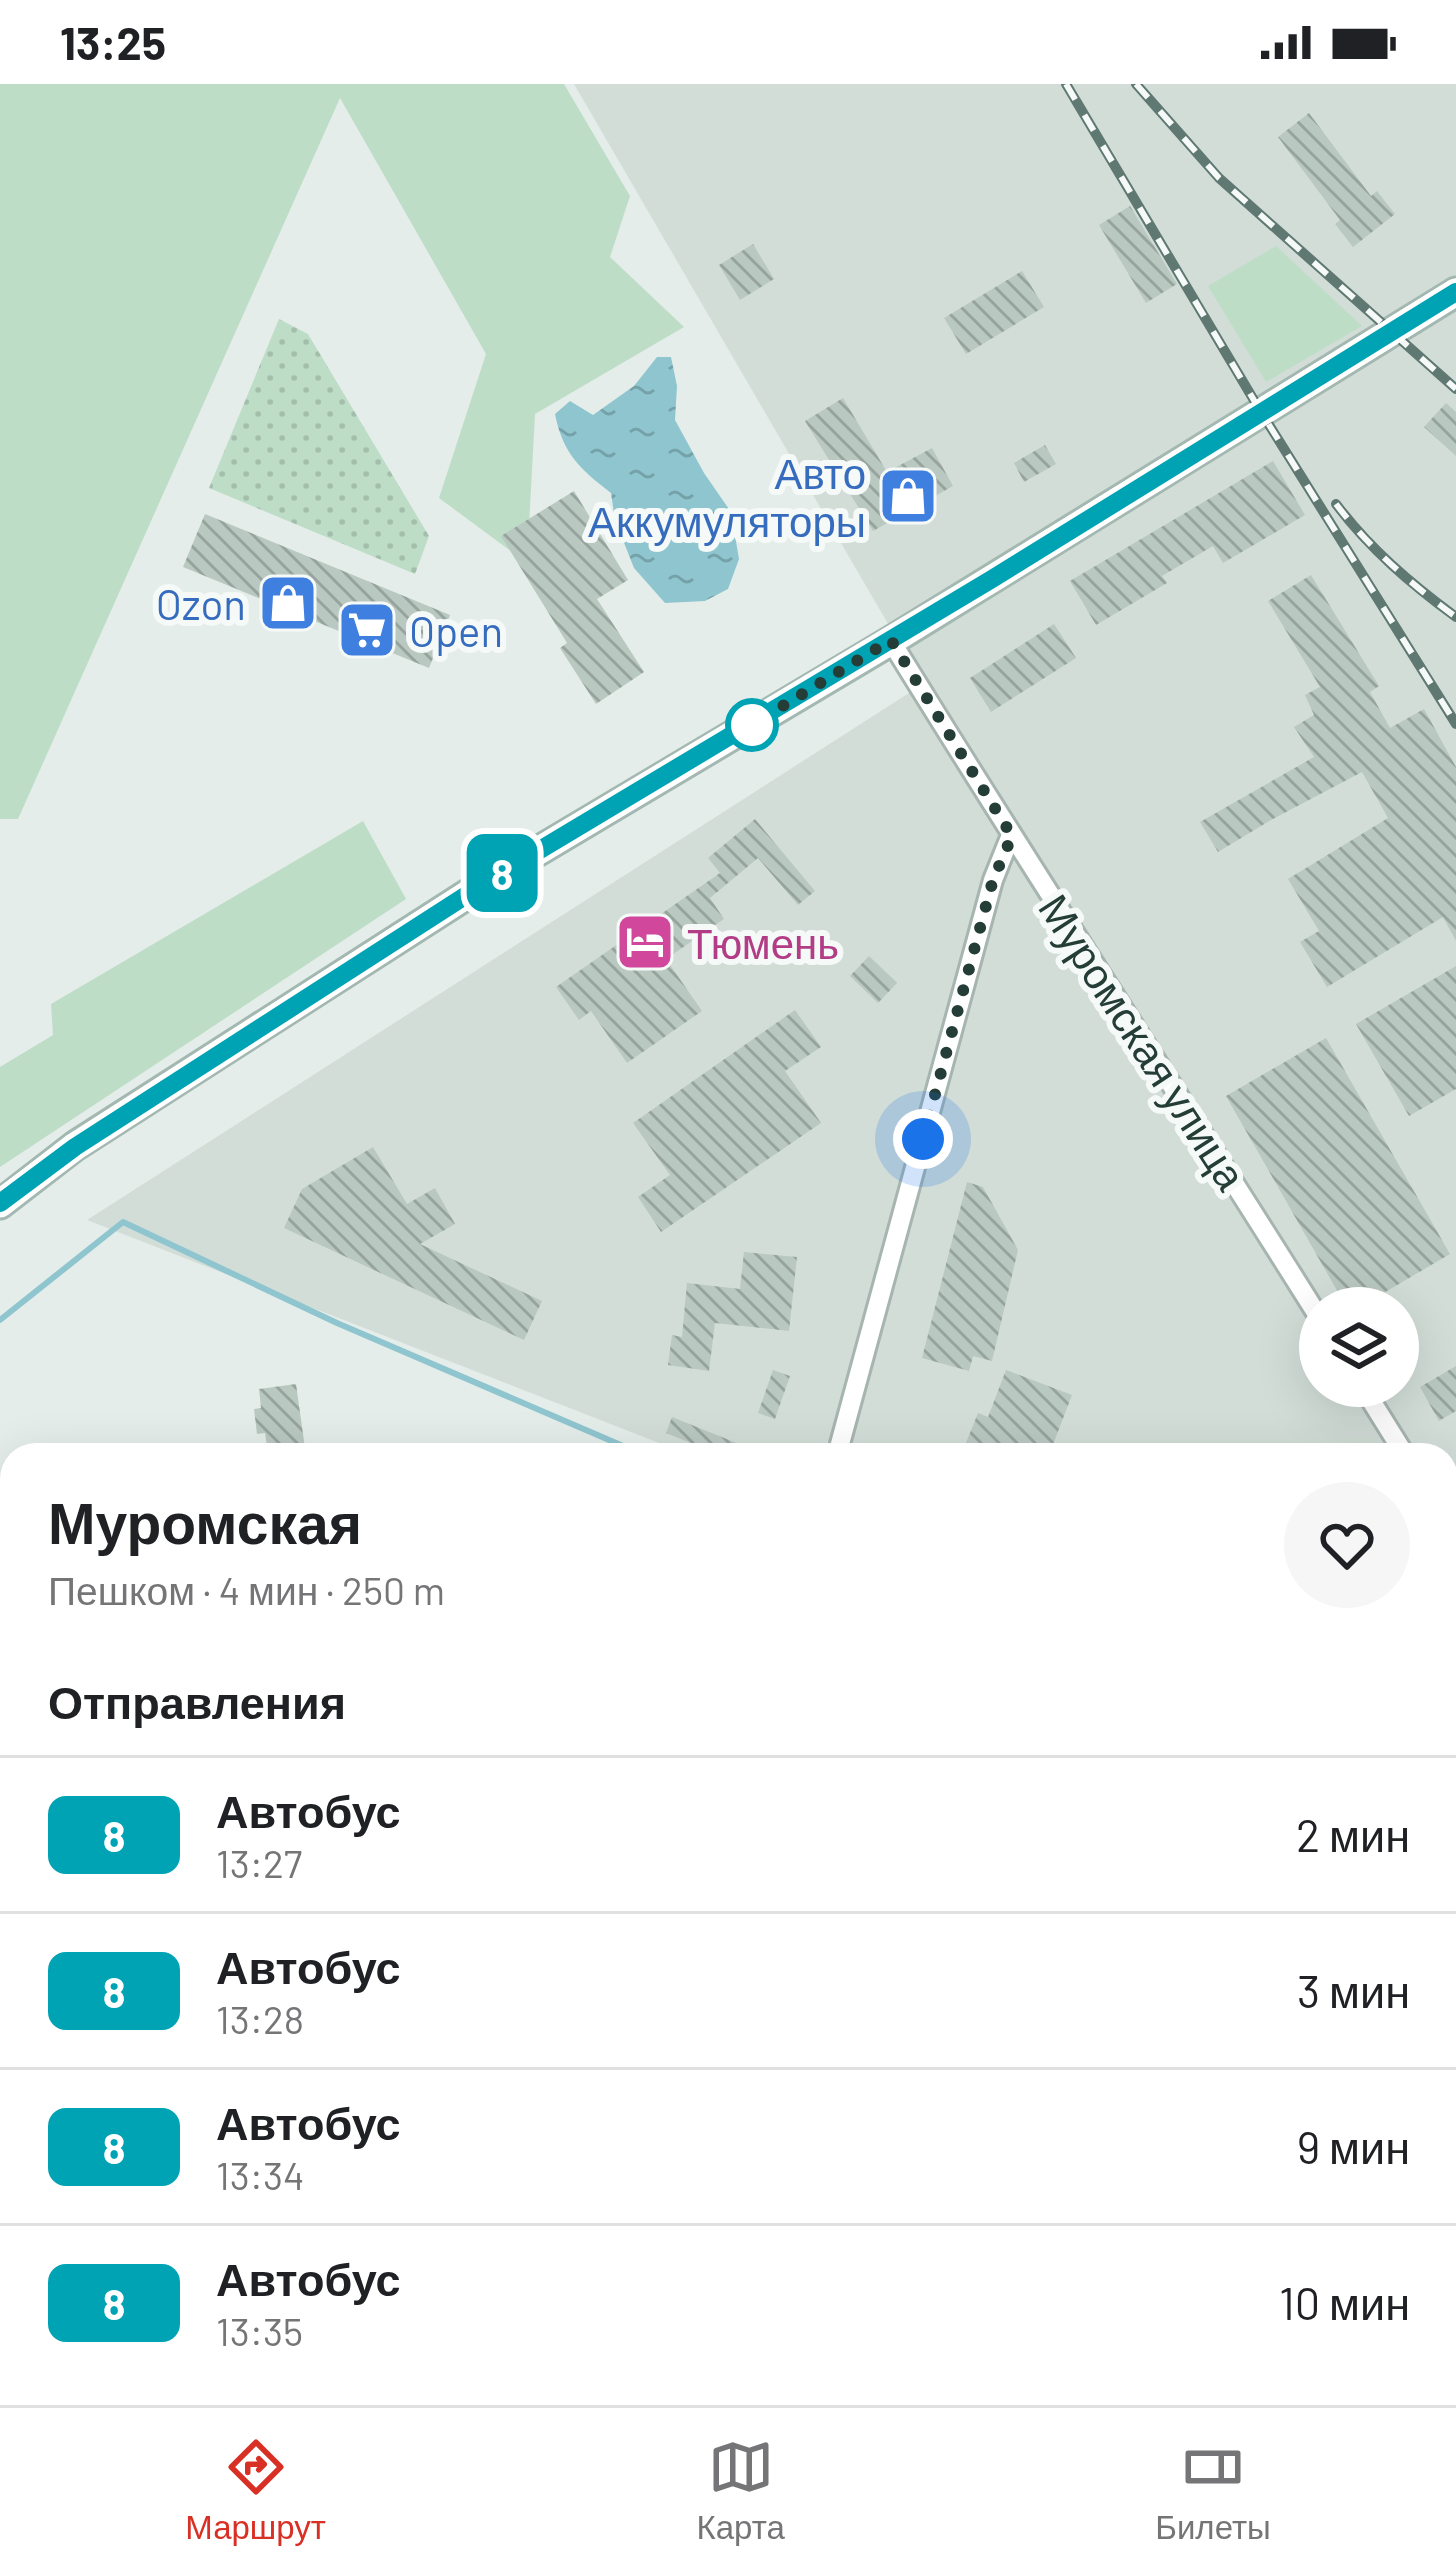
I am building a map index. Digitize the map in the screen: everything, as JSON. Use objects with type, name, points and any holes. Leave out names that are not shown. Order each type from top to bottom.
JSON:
[{"type":"main road","points":[[0,1204],[75,1147],[493,878],[1456,292]]},
{"type":"street","name":"Муромская улица","points":[[891,640],[1300,1287]]},
{"type":"street","points":[[840,1443],[993,880],[1012,836]]},
{"type":"street","points":[[1375,1407],[1398,1443]]},
{"type":"shaded area","points":[[574,84],[1456,84],[1456,1443],[659,1443],[87,1220],[923,684]]},
{"type":"green space","points":[[0,84],[564,84],[630,196],[610,257],[684,327],[535,414],[527,563],[439,498],[486,354],[340,98],[18,819],[0,819]]},
{"type":"green space","points":[[1276,246],[1362,326],[1266,382],[1208,286]]},
{"type":"green space","points":[[279,319],[308,334],[429,536],[415,574],[209,488]]},
{"type":"green space","points":[[363,821],[406,899],[0,1167],[0,1067],[53,1035],[51,1004]]},
{"type":"water","points":[[657,357],[671,357],[677,386],[675,420],[731,512],[739,559],[728,589],[705,601],[665,603],[634,568],[615,520],[611,493],[574,460],[555,414],[570,401],[593,415],[634,386]]},
{"type":"building","points":[[1309,113],[1371,196],[1377,191],[1395,214],[1353,247],[1335,224],[1340,220],[1278,137]]},
{"type":"building","points":[[1130,206],[1177,284],[1146,303],[1099,225]]},
{"type":"building","points":[[753,244],[774,279],[740,300],[719,265]]},
{"type":"building","points":[[1022,271],[1044,307],[966,354],[944,318]]},
{"type":"building","points":[[843,398],[887,472],[932,448],[953,486],[873,531],[805,421]]},
{"type":"building","points":[[1446,403],[1456,412],[1456,456],[1424,427]]},
{"type":"building","points":[[1045,445],[1056,464],[1024,482],[1014,463]]},
{"type":"building","points":[[1273,461],[1305,515],[1223,563],[1213,546],[1162,576],[1167,583],[1096,625],[1070,581]]},
{"type":"building","points":[[574,491],[628,580],[597,599],[644,672],[596,704],[560,648],[567,643],[501,536]]},
{"type":"building","points":[[205,514],[450,615],[429,668],[183,567]]},
{"type":"building","points":[[1311,575],[1379,686],[1370,692],[1390,728],[1424,709],[1456,767],[1456,941],[1443,917],[1327,987],[1300,942],[1319,931],[1288,879],[1388,818],[1362,772],[1218,852],[1200,822],[1314,757],[1294,727],[1314,715],[1305,695],[1320,687],[1268,601]]},
{"type":"building","points":[[1054,624],[1076,658],[991,712],[970,678]]},
{"type":"building","points":[[755,819],[815,891],[798,905],[758,858],[710,898],[724,919],[666,959],[702,1011],[627,1063],[591,1011],[579,1020],[556,987],[720,873],[708,858]]},
{"type":"building","points":[[869,956],[897,983],[878,1003],[850,976]]},
{"type":"building","points":[[1456,966],[1456,1089],[1409,1116],[1356,1024]]},
{"type":"building","points":[[795,1010],[821,1047],[785,1071],[821,1123],[661,1232],[638,1197],[670,1175],[633,1123]]},
{"type":"building","points":[[1326,1038],[1450,1254],[1394,1287],[1335,1287],[1226,1096]]},
{"type":"building","points":[[373,1147],[407,1204],[435,1188],[455,1224],[420,1244],[542,1301],[524,1340],[284,1228],[302,1189]]},
{"type":"building","points":[[967,1182],[983,1187],[1018,1250],[992,1361],[973,1356],[969,1371],[922,1358]]},
{"type":"building","points":[[744,1252],[797,1257],[789,1331],[715,1323],[709,1371],[668,1365],[672,1335],[682,1337],[687,1283],[740,1289]]},
{"type":"building","points":[[1456,1366],[1456,1411],[1439,1421],[1420,1387]]},
{"type":"building","points":[[773,1370],[790,1376],[775,1419],[758,1413]]},
{"type":"building","points":[[1006,1370],[1072,1395],[1054,1443],[966,1443],[978,1413],[988,1417]]},
{"type":"building","points":[[296,1384],[304,1443],[266,1443],[265,1433],[257,1434],[254,1409],[261,1408],[259,1389]]},
{"type":"building","points":[[672,1417],[737,1443],[691,1443],[666,1433]]},
{"type":"waterway","points":[[0,1320],[123,1222],[337,1323],[616,1443]]},
{"type":"railway","points":[[1066,84],[1261,412],[1456,724]]},
{"type":"railway","points":[[1136,84],[1219,178],[1456,389]]},
{"type":"railway","points":[[1336,504],[1392,565],[1456,617]]},
{"type":"bus line","name":"8","points":[[0,1203],[75,1147],[493,878],[992,579],[1456,292]]},
{"type":"place","name":"Авто Аккумуляторы","points":[[908,496]]},
{"type":"place","name":"Ozon","points":[[288,603]]},
{"type":"place","name":"Open","points":[[367,630]]},
{"type":"place","name":"Тюмень","points":[[645,942]]},
{"type":"route","points":[[752,725],[740,732],[891,640],[1012,836],[993,880],[923,1139]]}]
